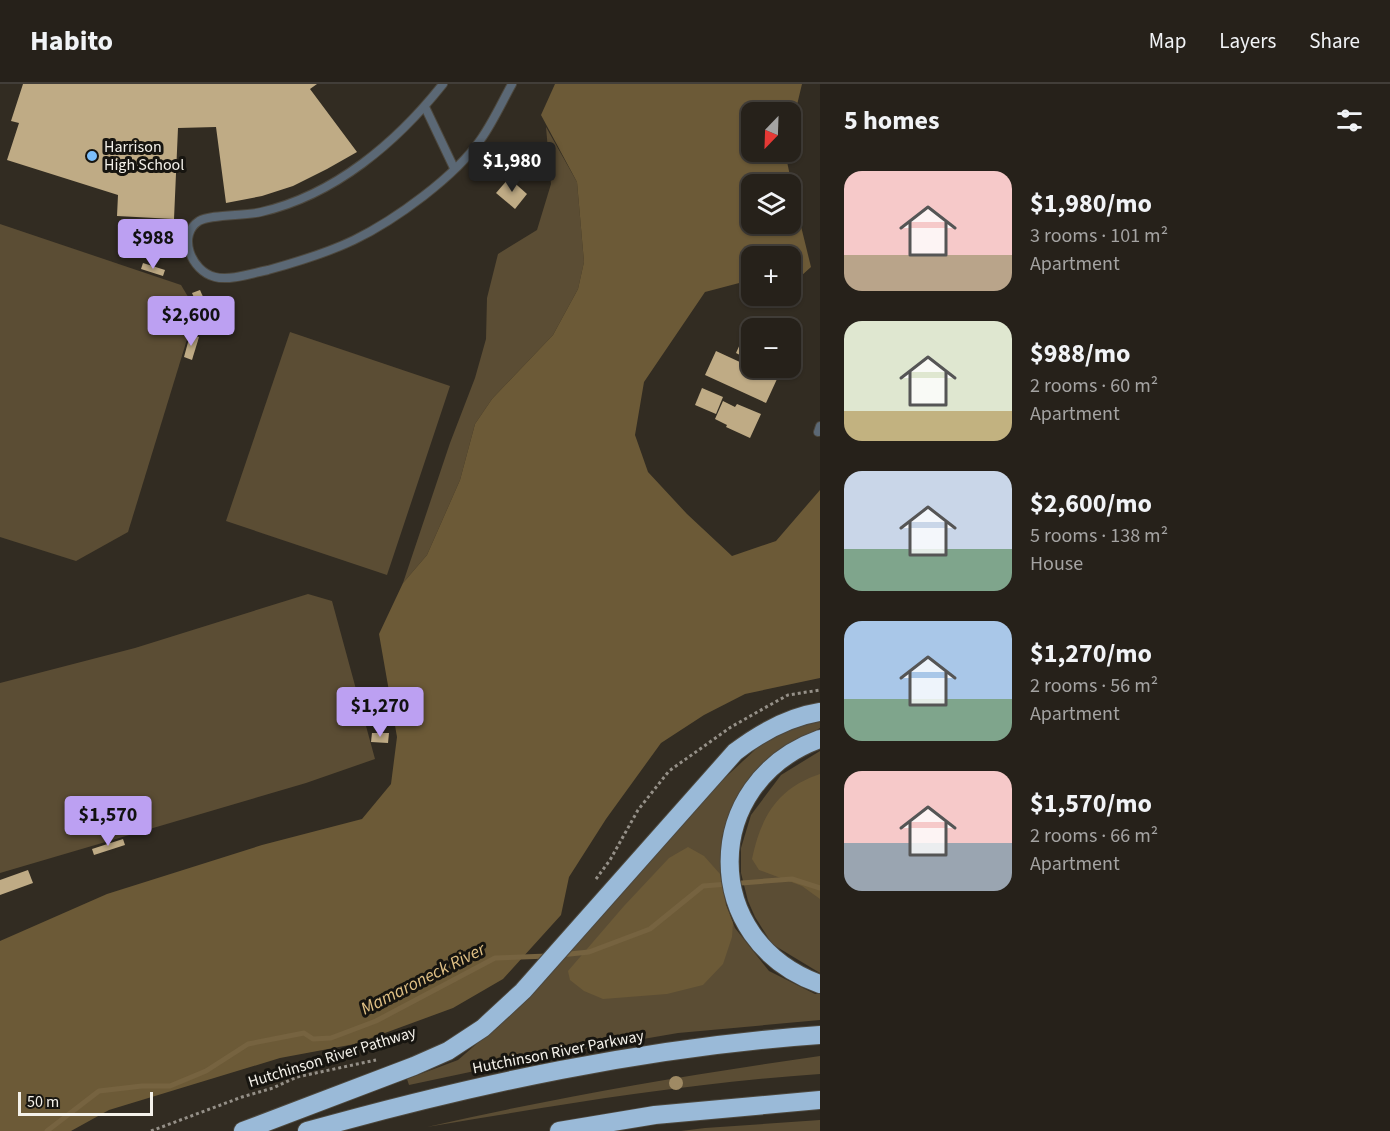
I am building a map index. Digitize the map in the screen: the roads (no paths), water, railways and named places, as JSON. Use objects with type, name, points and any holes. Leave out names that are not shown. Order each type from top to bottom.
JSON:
[{"type":"highway","points":[[243,1131],[414,1066],[448,1051],[483,1028],[523,991],[735,752],[775,727],[820,712]]},
{"type":"highway","points":[[820,739],[783,759],[757,784],[740,814],[730,850],[732,888],[745,923],[765,951],[777,962],[796,974],[820,984]]},
{"type":"highway","name":"Hutchinson River Parkway","points":[[307,1131],[422,1100],[582,1065],[687,1049],[820,1035]]},
{"type":"highway","points":[[559,1131],[655,1115],[820,1100]]},
{"type":"lane","points":[[443,84],[401,131],[360,164],[313,194],[261,212],[200,220],[192,227],[189,238],[192,262],[199,270],[214,277],[226,278],[268,270],[318,254],[354,240],[378,227],[414,202],[454,168],[480,140],[512,84]]},
{"type":"lane","points":[[425,106],[454,168]]},
{"type":"waterway","name":"Mamaroneck River","points":[[560,955],[589,952],[650,929],[703,886],[792,879],[820,888]]},
{"type":"waterway","name":"Mamaroneck River","points":[[47,1131],[99,1091],[142,1086],[170,1086],[206,1071],[248,1044],[304,1033],[313,1039],[331,1038],[376,1021],[495,958],[548,956]]},
{"type":"place","name":"Harrison High School","points":[[92,156]]}]
